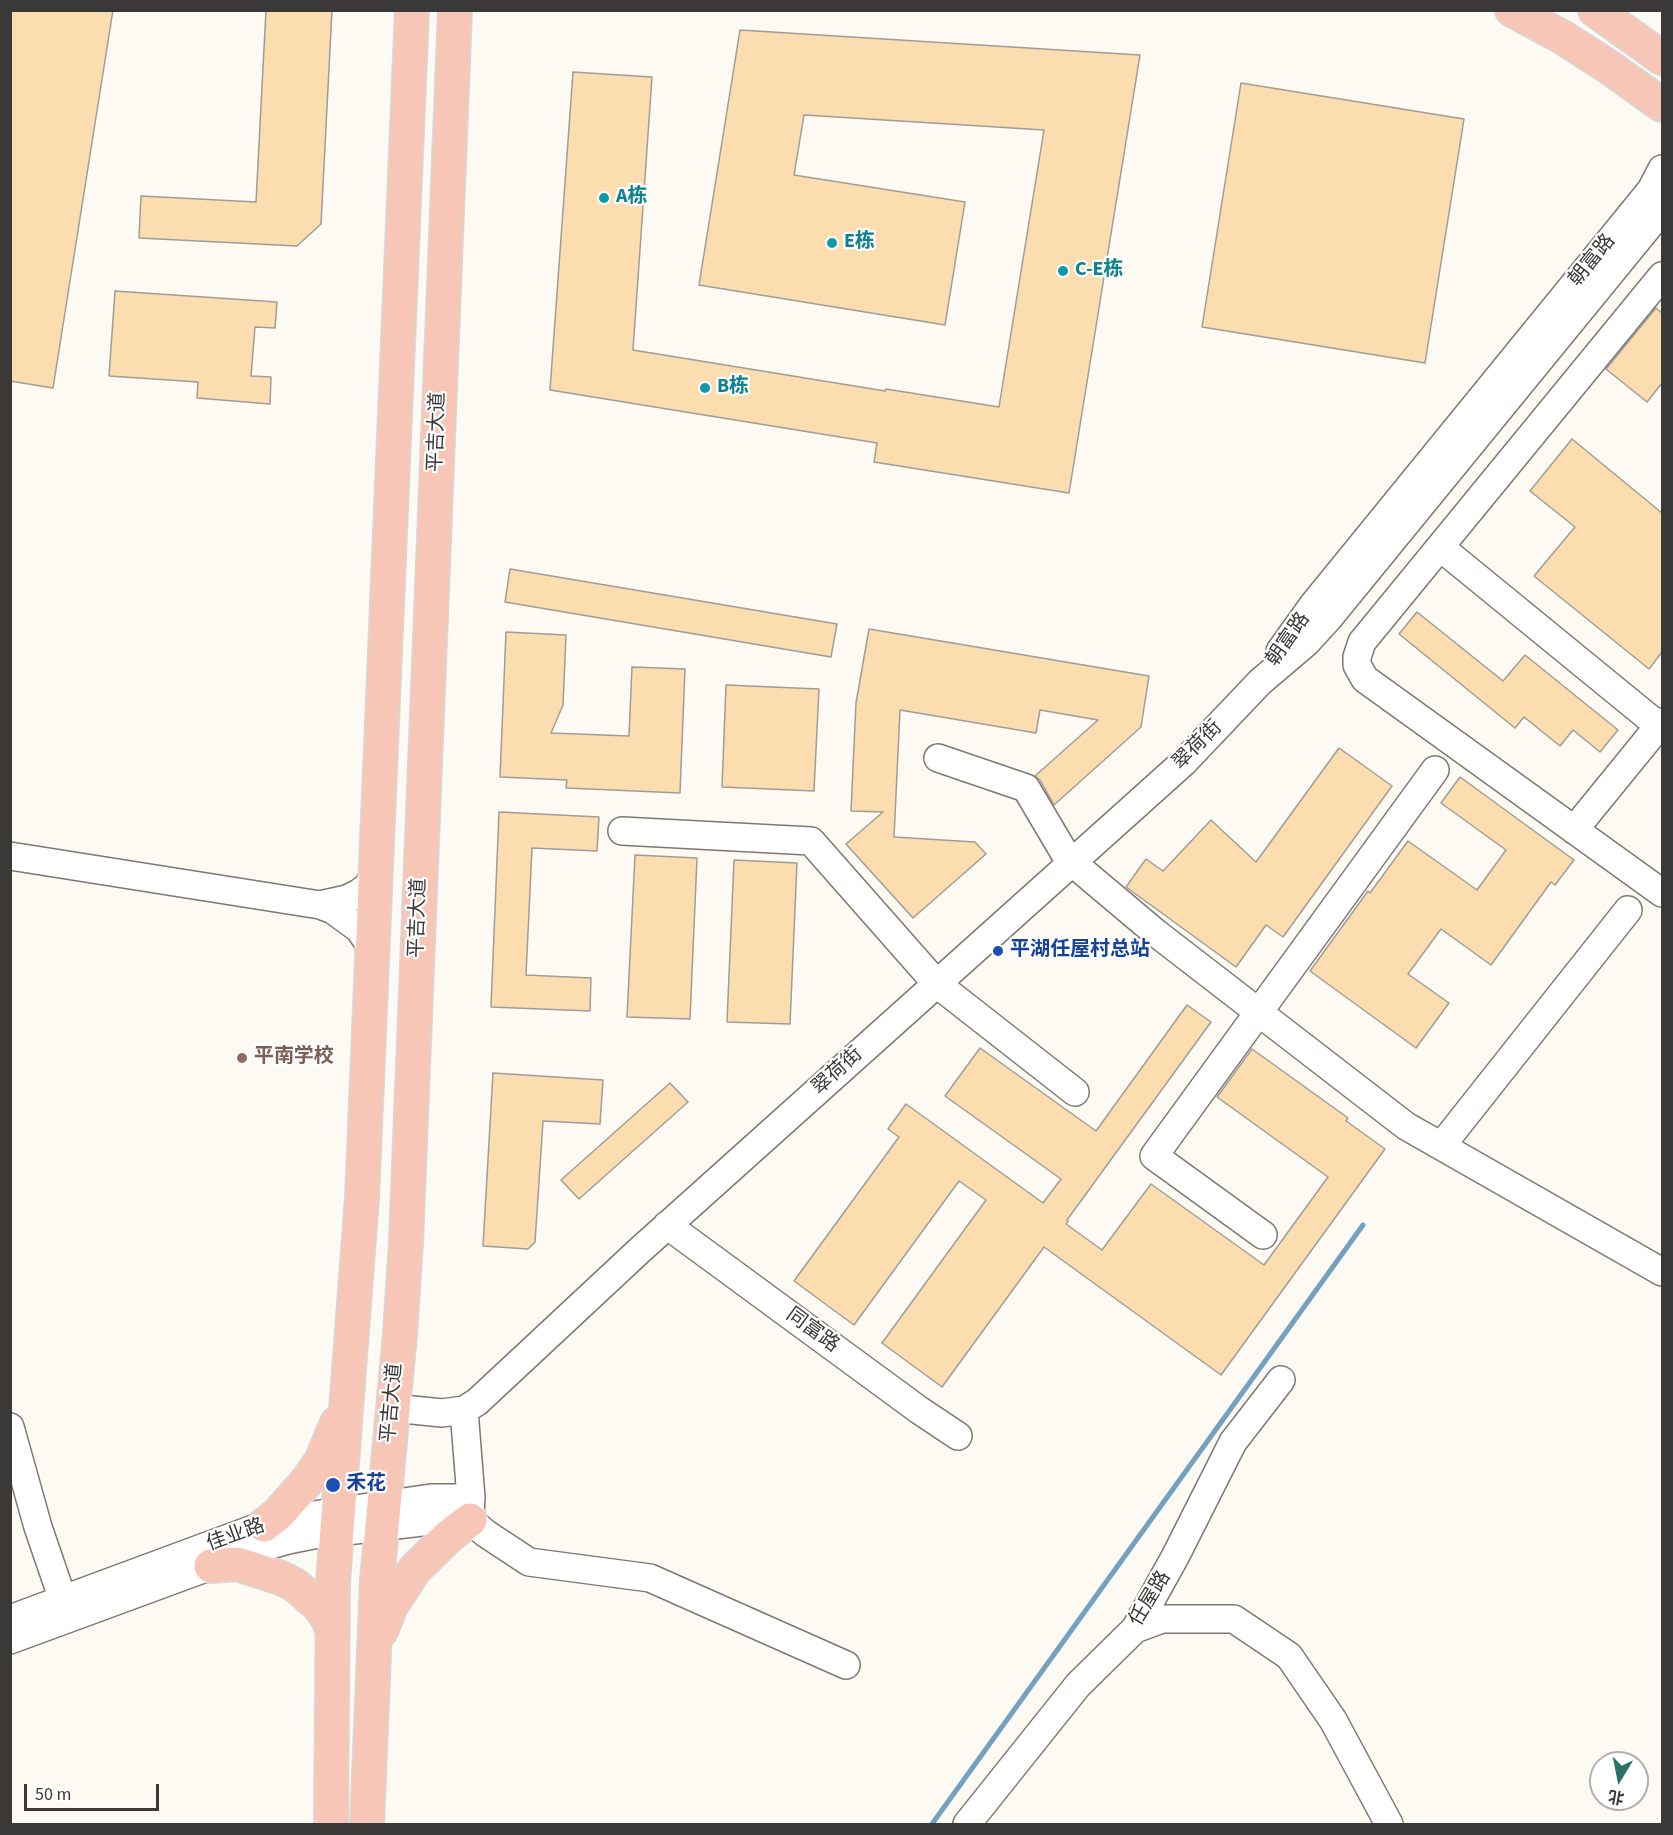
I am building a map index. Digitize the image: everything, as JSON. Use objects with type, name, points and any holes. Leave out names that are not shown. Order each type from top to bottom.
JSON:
[{"type":"main road","points":[[331,1824],[333,1582],[362,1198],[412,10]]},
{"type":"main road","name":"平吉大道","points":[[367,1824],[377,1580],[400,1334],[406,1242],[455,10]]},
{"type":"main road","points":[[1512,10],[1571,43],[1660,105]]},
{"type":"main road","points":[[1595,10],[1662,58]]},
{"type":"main road","points":[[352,1330],[400,1334]]},
{"type":"main road","points":[[264,1526],[293,1498],[321,1461],[332,1437],[348,1387]]},
{"type":"main road","points":[[374,1652],[382,1626],[401,1587],[471,1509]]},
{"type":"main road","points":[[212,1566],[237,1564],[282,1578],[295,1585],[318,1605],[327,1617],[332,1630]]},
{"type":"main road","points":[[331,1714],[372,1715]]},
{"type":"street","name":"朝富路","points":[[1260,682],[1307,613],[1651,190],[1662,169]]},
{"type":"street","name":"朝富路","points":[[1260,682],[1300,649],[1328,619],[1662,210]]},
{"type":"street","points":[[1662,276],[1362,642],[1357,657],[1360,672],[1365,679],[1662,893]]},
{"type":"street","points":[[1440,547],[1661,724],[1574,830]]},
{"type":"street","name":"翠荷街","points":[[464,1410],[477,1402],[667,1225],[1184,762],[1260,682]]},
{"type":"street","points":[[938,758],[1026,788],[1068,859],[1156,933],[1406,1126],[1662,1272]]},
{"type":"street","points":[[1263,1235],[1154,1156],[1435,770]]},
{"type":"street","points":[[622,831],[811,841],[937,984],[1075,1092]]},
{"type":"street","points":[[10,856],[320,905],[333,910],[358,929],[372,948]]},
{"type":"street","points":[[320,905],[347,899],[359,893],[368,886],[375,873]]},
{"type":"street","points":[[1442,1145],[1628,910]]},
{"type":"street","name":"同富路","points":[[667,1225],[919,1410],[958,1436]]},
{"type":"street","name":"任屋路","points":[[967,1824],[1078,1685],[1135,1629],[1175,1557],[1233,1442],[1281,1380]]},
{"type":"street","points":[[393,1408],[442,1413],[464,1410],[471,1509],[485,1533],[529,1562],[650,1578],[846,1665]]},
{"type":"street","points":[[10,1427],[38,1527],[63,1599]]},
{"type":"street","name":"佳业路","points":[[10,1640],[338,1521],[383,1515],[430,1521],[471,1509]]},
{"type":"street","name":"佳业路","points":[[10,1619],[264,1526],[315,1513],[338,1521]]},
{"type":"street","points":[[1135,1629],[1162,1619],[1234,1619],[1289,1656],[1333,1720],[1389,1824]]},
{"type":"building","points":[[10,10],[113,10],[53,388],[10,381]]},
{"type":"building","points":[[266,10],[332,10],[321,224],[297,246],[139,238],[141,196],[256,202]]},
{"type":"building","points":[[740,30],[1140,55],[1069,493],[874,462],[877,443],[550,390],[573,72],[652,77],[633,350],[999,407],[1044,130],[804,115],[794,175],[965,202],[945,325],[699,285]]},
{"type":"building","points":[[1241,83],[1464,119],[1425,363],[1202,327]]},
{"type":"building","points":[[115,291],[277,302],[275,328],[255,327],[251,376],[271,377],[270,404],[197,398],[198,382],[109,376]]},
{"type":"building","points":[[1656,308],[1662,313],[1662,383],[1647,402],[1606,369]]},
{"type":"building","points":[[1572,439],[1662,513],[1662,652],[1649,669],[1534,576],[1575,527],[1530,491]]},
{"type":"building","points":[[510,569],[837,624],[831,657],[505,602]]},
{"type":"building","points":[[1417,612],[1503,681],[1525,655],[1618,730],[1600,752],[1573,730],[1560,746],[1524,717],[1515,728],[1399,634]]},
{"type":"building","points":[[869,629],[1149,676],[1141,727],[1054,805],[1040,780],[1035,776],[1098,720],[1040,710],[1036,733],[900,710],[894,837],[975,842],[986,854],[913,918],[846,844],[883,812],[851,811],[856,703]]},
{"type":"building","points":[[506,632],[566,635],[563,705],[551,733],[629,736],[632,667],[685,669],[680,793],[566,788],[567,780],[500,777]]},
{"type":"building","points":[[726,685],[819,689],[814,791],[722,787]]},
{"type":"building","points":[[1339,748],[1392,786],[1283,937],[1266,925],[1236,967],[1126,887],[1146,859],[1163,871],[1211,820],[1256,862]]},
{"type":"building","points":[[1460,777],[1574,860],[1555,885],[1551,882],[1491,965],[1441,929],[1408,974],[1449,1003],[1416,1048],[1310,971],[1368,891],[1370,893],[1408,841],[1477,890],[1506,850],[1441,803]]},
{"type":"building","points":[[499,812],[599,817],[597,851],[532,848],[526,975],[591,978],[590,1011],[491,1007]]},
{"type":"building","points":[[635,855],[697,858],[690,1019],[627,1017]]},
{"type":"building","points":[[734,860],[797,863],[790,1024],[727,1022]]},
{"type":"building","points":[[1187,1005],[1211,1022],[1066,1224],[1102,1250],[1151,1184],[1264,1265],[1328,1177],[1217,1097],[1252,1049],[1348,1118],[1346,1121],[1385,1149],[1221,1375],[1044,1247],[942,1387],[882,1343],[986,1200],[959,1181],[854,1325],[794,1281],[899,1137],[888,1129],[906,1104],[1043,1203],[1061,1179],[945,1096],[980,1048],[1096,1131]]},
{"type":"building","points":[[493,1073],[603,1080],[600,1124],[543,1121],[535,1242],[528,1249],[483,1246]]},
{"type":"building","points":[[670,1083],[688,1102],[579,1199],[561,1180]]},
{"type":"waterway","points":[[932,1824],[1363,1225]]},
{"type":"place","name":"A栋","points":[[604,198]]},
{"type":"place","name":"E栋","points":[[832,243]]},
{"type":"place","name":"C-E栋","points":[[1063,271]]},
{"type":"place","name":"B栋","points":[[705,388]]},
{"type":"place","name":"平湖任屋村总站","points":[[998,951]]},
{"type":"place","name":"平南学校","points":[[242,1058]]},
{"type":"place","name":"禾花","points":[[333,1485]]}]
